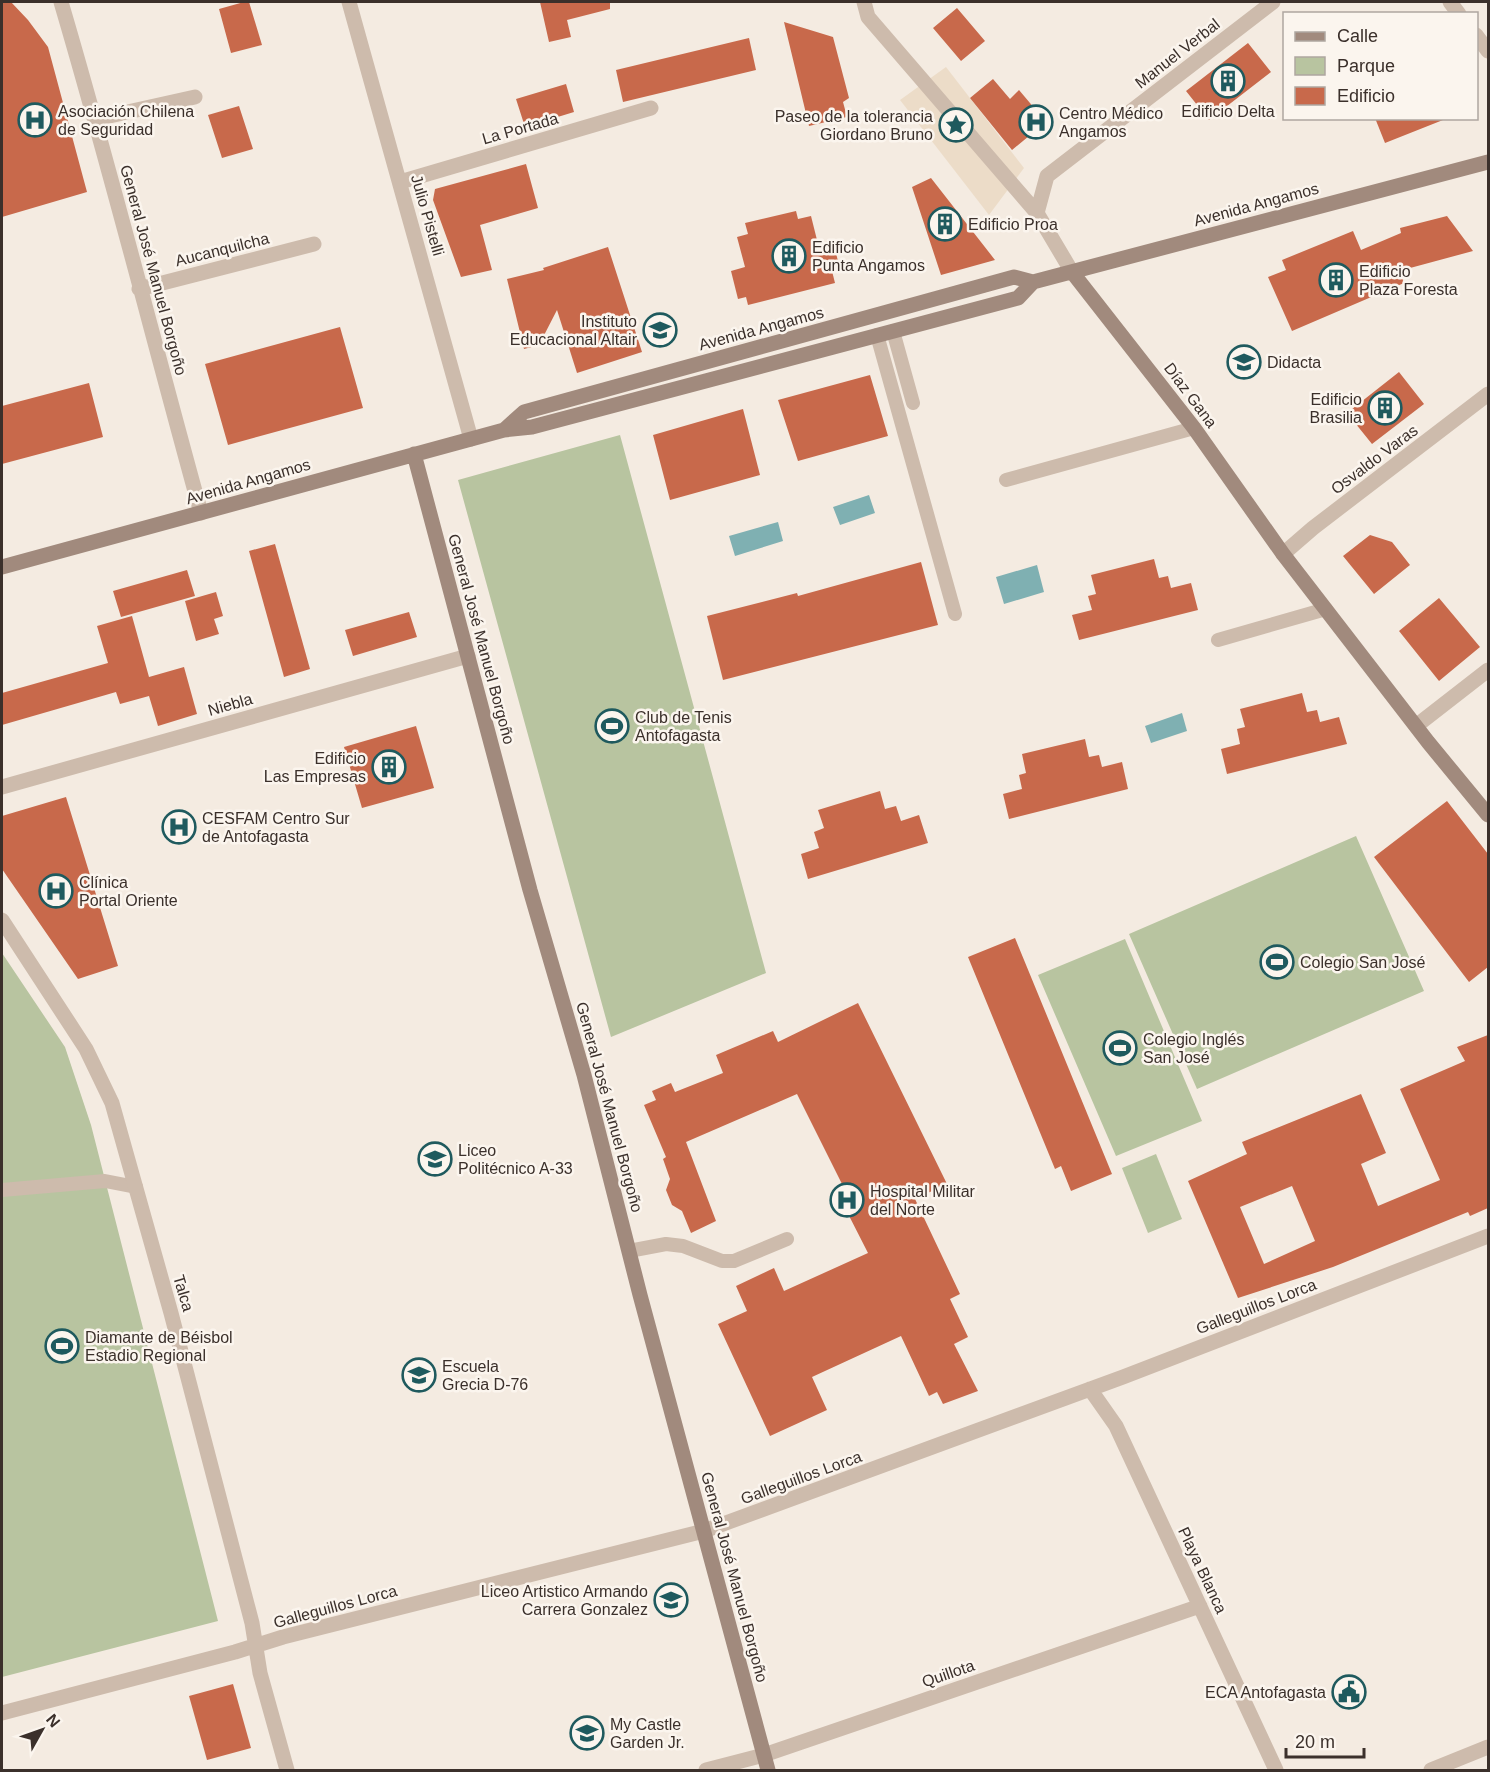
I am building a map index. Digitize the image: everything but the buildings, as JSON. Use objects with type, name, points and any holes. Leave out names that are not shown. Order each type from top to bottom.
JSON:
[{"type":"main road","name":"Avenida Angamos","points":[[504,430],[525,412],[1014,277],[1033,282],[1488,162]]},
{"type":"main road","name":"Díaz Gana","points":[[1072,272],[1194,428],[1283,554],[1488,815]]},
{"type":"main road","name":"Avenida Angamos","points":[[2,567],[504,430],[532,427],[1018,297],[1033,282]]},
{"type":"main road","name":"General José Manuel Borgoño","points":[[414,454],[530,890],[584,1075],[768,1770]]},
{"type":"street","name":"General José Manuel Borgoño","points":[[61,2],[96,119],[139,289],[201,513]]},
{"type":"street","name":"Julio Pistelli","points":[[349,2],[471,439]]},
{"type":"street","name":"Díaz Gana","points":[[864,2],[867,17],[1037,213],[1072,272]]},
{"type":"street","name":"Manuel Verbal","points":[[1037,213],[1047,176],[1273,2]]},
{"type":"street","points":[[1478,38],[1488,51]]},
{"type":"street","points":[[96,119],[195,97]]},
{"type":"street","name":"La Portada","points":[[400,182],[651,108]]},
{"type":"street","name":"Aucanquilcha","points":[[139,289],[314,244]]},
{"type":"street","name":"Osvaldo Varas","points":[[1283,554],[1313,528],[1488,394]]},
{"type":"street","name":"Niebla","points":[[2,787],[468,656]]},
{"type":"street","points":[[1416,726],[1488,670]]},
{"type":"street","name":"Talca","points":[[2,920],[86,1049],[112,1103],[171,1313],[257,1646],[260,1673],[287,1770]]},
{"type":"street","name":"Galleguillos Lorca","points":[[2,1713],[257,1646],[283,1637],[704,1532],[1090,1389],[1488,1236]]},
{"type":"street","name":"Playa Blanca","points":[[1090,1389],[1116,1426],[1276,1770]]},
{"type":"street","name":"Quillota","points":[[706,1770],[764,1755],[1200,1606]]},
{"type":"street","points":[[1433,1770],[1488,1747]]},
{"type":"lane","points":[[893,331],[913,403]]},
{"type":"lane","points":[[876,335],[955,614]]},
{"type":"lane","points":[[1006,480],[1194,428]]},
{"type":"lane","points":[[1218,640],[1326,609]]},
{"type":"lane","points":[[2,1190],[105,1181],[136,1187]]},
{"type":"lane","points":[[629,1251],[666,1244],[683,1246],[723,1261],[734,1261],[787,1239]]},
{"type":"green space","name":"Club de Tenis Antofagasta","points":[[620,435],[766,973],[611,1037],[458,480]]},
{"type":"green space","name":"Colegio San José","points":[[1356,836],[1424,991],[1197,1089],[1129,934]]},
{"type":"green space","name":"Colegio Inglés San José","points":[[1125,939],[1202,1121],[1116,1156],[1038,975]]},
{"type":"green space","points":[[2,953],[65,1047],[91,1125],[218,1621],[2,1677]]},
{"type":"green space","points":[[1156,1154],[1182,1219],[1148,1233],[1122,1168]]},
{"type":"shaded area","name":"Paseo de la tolerancia Giordano Bruno","points":[[946,67],[1024,168],[989,215],[900,100]]},
{"type":"water","points":[[869,495],[875,513],[840,525],[833,507]]},
{"type":"water","points":[[778,522],[783,541],[735,556],[729,536]]},
{"type":"water","points":[[1037,565],[1044,592],[1004,604],[996,577]]},
{"type":"water","points":[[1182,713],[1187,731],[1151,743],[1145,726]]},
{"type":"place","name":"Edificio Delta","points":[[1228,81]]},
{"type":"place","name":"Asociación Chilena de Seguridad","points":[[35,120]]},
{"type":"place","name":"Centro Médico Angamos","points":[[1036,122]]},
{"type":"place","name":"Paseo de la tolerancia Giordano Bruno","points":[[956,125]]},
{"type":"place","name":"Edificio Proa","points":[[945,224]]},
{"type":"place","name":"Edificio Punta Angamos","points":[[789,256]]},
{"type":"place","name":"Edificio Plaza Foresta","points":[[1336,280]]},
{"type":"place","name":"Instituto Educacional Altair","points":[[660,330]]},
{"type":"place","name":"Didacta","points":[[1244,362]]},
{"type":"place","name":"Edificio Brasilia","points":[[1385,408]]},
{"type":"place","name":"Club de Tenis Antofagasta","points":[[612,726]]},
{"type":"place","name":"Edificio Las Empresas","points":[[389,767]]},
{"type":"place","name":"CESFAM Centro Sur de Antofagasta","points":[[179,827]]},
{"type":"place","name":"Clínica Portal Oriente","points":[[56,891]]},
{"type":"place","name":"Colegio San José","points":[[1277,962]]},
{"type":"place","name":"Colegio Inglés San José","points":[[1120,1048]]},
{"type":"place","name":"Liceo Politécnico A-33","points":[[435,1159]]},
{"type":"place","name":"Hospital Militar del Norte","points":[[847,1200]]},
{"type":"place","name":"Diamante de Béisbol Estadio Regional","points":[[62,1346]]},
{"type":"place","name":"Escuela Grecia D-76","points":[[419,1375]]},
{"type":"place","name":"Liceo Artistico Armando Carrera Gonzalez","points":[[671,1600]]},
{"type":"place","name":"ECA Antofagasta","points":[[1349,1692]]},
{"type":"place","name":"My Castle Garden Jr.","points":[[587,1733]]}]
